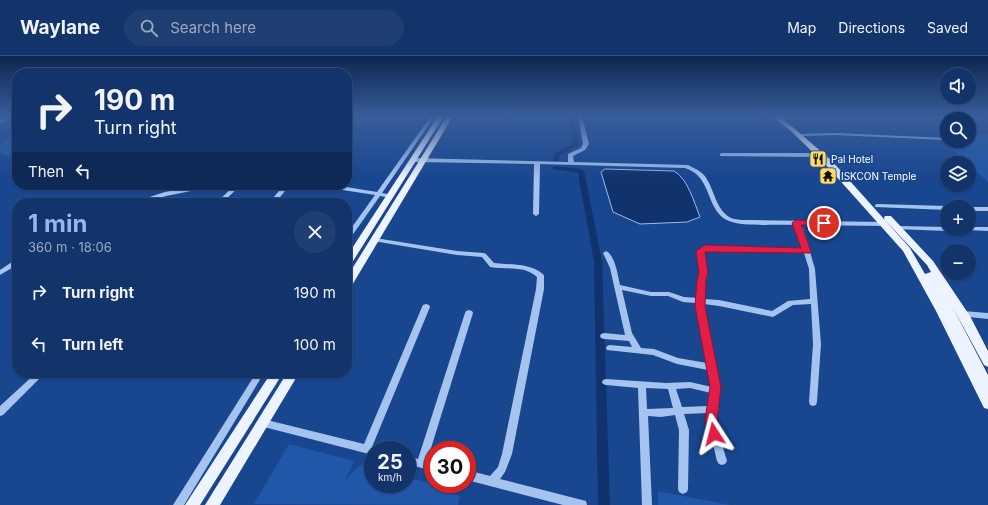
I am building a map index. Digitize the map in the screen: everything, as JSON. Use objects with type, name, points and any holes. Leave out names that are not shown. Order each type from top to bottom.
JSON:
[{"type":"main road","points":[[352,256],[429,137]]},
{"type":"main road","points":[[352,277],[438,137]]},
{"type":"main road","points":[[806,137],[907,250],[938,305],[988,404]]},
{"type":"main road","points":[[806,137],[828,154],[897,228],[920,256],[988,387]]},
{"type":"main road","points":[[907,250],[930,263],[984,350],[988,362]]},
{"type":"main road","points":[[192,505],[274,378]]},
{"type":"main road","points":[[212,505],[290,378]]},
{"type":"street","points":[[352,232],[418,137]]},
{"type":"street","points":[[571,163],[570,155],[583,149],[586,144],[584,137]]},
{"type":"street","points":[[901,137],[940,139]]},
{"type":"street","points":[[722,155],[821,155]]},
{"type":"street","points":[[415,160],[686,166],[699,171],[703,176],[719,210],[729,219],[750,222],[885,224]]},
{"type":"street","points":[[536,214],[537,162]]},
{"type":"street","points":[[152,198],[185,190]]},
{"type":"street","points":[[225,198],[233,190]]},
{"type":"street","points":[[276,198],[283,190]]},
{"type":"street","points":[[352,190],[391,196]]},
{"type":"street","points":[[876,206],[940,208]]},
{"type":"street","points":[[976,209],[988,209]]},
{"type":"street","points":[[796,223],[812,270],[817,344],[813,402]]},
{"type":"street","points":[[897,228],[940,228]]},
{"type":"street","points":[[976,229],[988,229]]},
{"type":"street","points":[[375,240],[457,253],[484,255],[492,265],[529,269],[536,271],[541,276],[539,294],[507,454],[502,469],[492,482]]},
{"type":"street","points":[[722,461],[711,420],[716,391],[715,377],[711,367],[700,302],[701,280],[704,273],[702,249],[806,251]]},
{"type":"street","points":[[606,253],[613,268],[618,287],[621,309],[631,338],[637,345],[639,351]]},
{"type":"street","points":[[0,273],[12,265]]},
{"type":"street","points":[[618,287],[650,294],[669,294],[679,298],[700,302],[719,303],[773,314],[791,303],[814,301]]},
{"type":"street","points":[[374,441],[426,307]]},
{"type":"street","points":[[421,464],[469,314]]},
{"type":"street","points":[[964,316],[988,316]]},
{"type":"street","points":[[964,316],[988,320]]},
{"type":"street","points":[[604,336],[631,338]]},
{"type":"street","points":[[610,348],[654,352],[677,361],[711,367]]},
{"type":"street","points":[[0,412],[36,378]]},
{"type":"street","points":[[178,505],[257,378]]},
{"type":"street","points":[[606,382],[642,385],[690,385],[716,391]]},
{"type":"street","points":[[642,385],[647,505]]},
{"type":"street","points":[[671,386],[684,434],[683,489]]},
{"type":"street","points":[[644,412],[657,413],[703,409],[712,410]]},
{"type":"street","points":[[263,423],[364,448]]},
{"type":"street","points":[[416,463],[424,465]]},
{"type":"street","points":[[476,478],[582,505]]},
{"type":"shaded area","points":[[10,137],[12,137],[12,155],[6,156],[5,154],[0,153],[0,145]]},
{"type":"shaded area","points":[[976,137],[988,137],[988,182],[976,171],[976,156],[959,156],[951,148],[976,148]]},
{"type":"shaded area","points":[[605,169],[674,171],[687,185],[700,217],[687,222],[640,224],[613,212],[601,172]]},
{"type":"shaded area","points":[[289,444],[354,461],[345,480],[360,465],[364,466],[364,493],[416,493],[416,480],[424,482],[424,493],[449,493],[460,496],[458,505],[254,504]]},
{"type":"shaded area","points":[[658,491],[730,505],[658,505]]},
{"type":"waterway","points":[[556,160],[557,154],[576,145],[575,137]]},
{"type":"waterway","points":[[555,168],[581,171],[598,261],[604,505]]},
{"type":"place","name":"Pal Hotel","points":[[818,159]]},
{"type":"place","name":"ISKCON Temple","points":[[828,176]]},
{"type":"route","points":[[714,434],[711,420],[716,387],[715,377],[710,363],[710,356],[700,306],[701,280],[704,273],[700,251],[705,248],[806,251],[800,228],[796,223],[824,223]]}]
